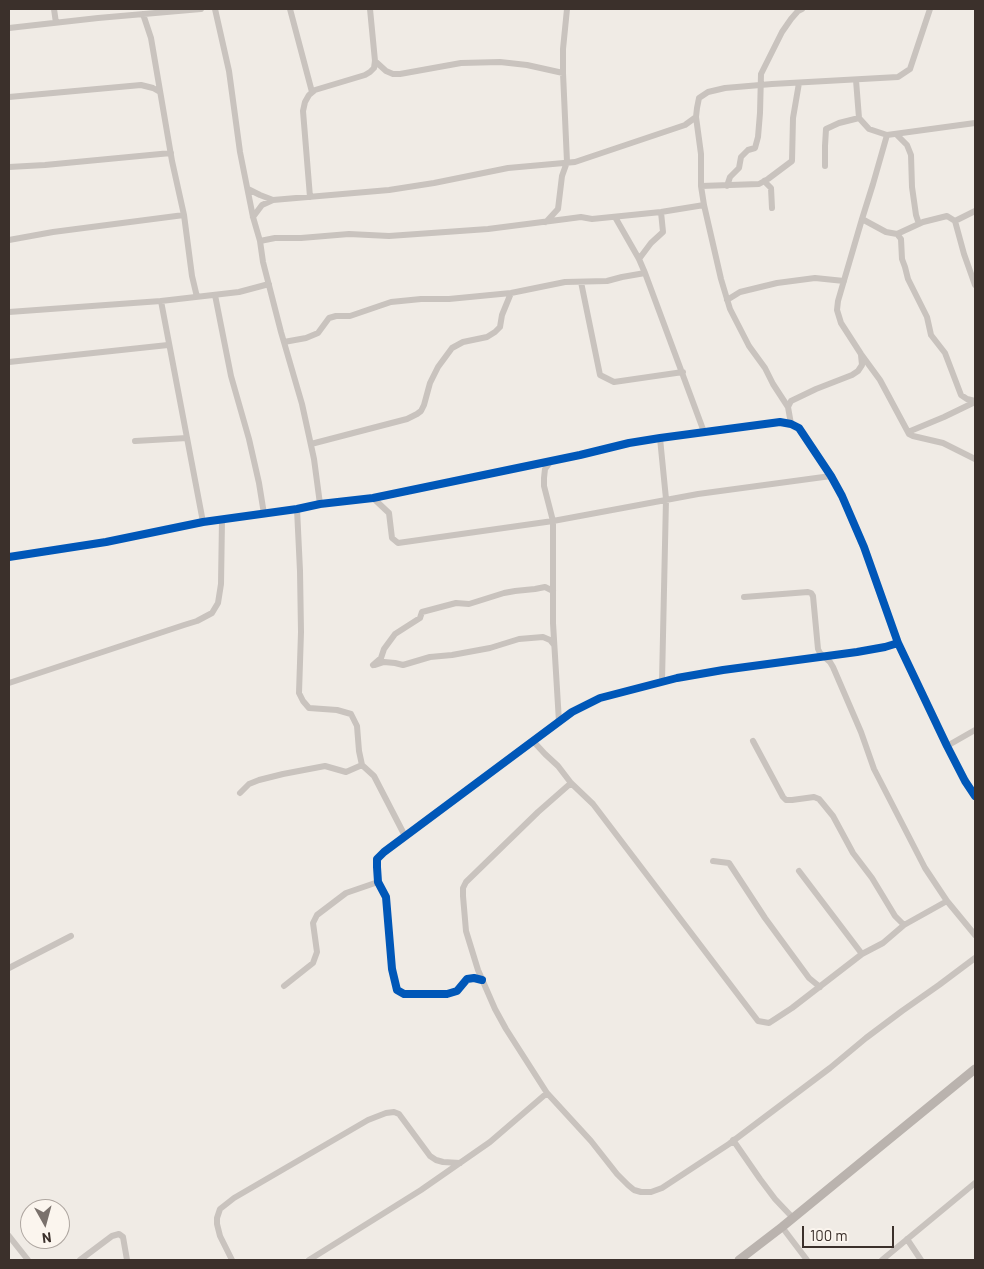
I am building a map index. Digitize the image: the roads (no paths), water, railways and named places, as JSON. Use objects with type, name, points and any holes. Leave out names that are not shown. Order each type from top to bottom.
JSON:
[{"type":"main road","points":[[739,1260],[912,1122],[975,1069]]},
{"type":"street","points":[[54,9],[56,23]]},
{"type":"street","points":[[9,28],[201,9]]},
{"type":"street","points":[[216,9],[229,71],[240,152],[253,217],[260,241],[263,262],[302,404],[311,444],[320,504]]},
{"type":"street","points":[[290,9],[312,92]]},
{"type":"street","points":[[310,197],[303,112],[306,98],[315,90],[365,75],[374,68],[370,9]]},
{"type":"street","points":[[546,222],[558,209],[562,176],[567,162],[563,48],[567,9]]},
{"type":"street","points":[[727,186],[730,177],[739,168],[741,157],[748,150],[755,148],[758,137],[762,74],[782,32],[791,18],[802,9]]},
{"type":"street","points":[[791,424],[788,407],[750,346],[730,309],[721,279],[701,186],[701,154],[696,117],[699,98],[708,92],[725,88],[898,77],[910,70],[930,9]]},
{"type":"street","points":[[143,14],[151,38],[184,214],[192,276],[197,296]]},
{"type":"street","points":[[375,61],[386,71],[400,74],[461,63],[500,62],[527,65],[563,73]]},
{"type":"street","points":[[856,80],[859,118],[869,129],[887,134],[896,134],[975,123]]},
{"type":"street","points":[[701,186],[759,184],[792,162],[793,118],[799,82]]},
{"type":"street","points":[[9,97],[141,86],[153,88],[160,92]]},
{"type":"street","points":[[253,217],[262,205],[274,200],[389,190],[508,168],[575,162],[632,142],[656,136],[685,125],[696,117]]},
{"type":"street","points":[[825,166],[824,146],[826,128],[859,118]]},
{"type":"street","points":[[887,134],[874,184],[838,301],[838,316],[861,354],[880,380],[908,432],[913,436],[943,443],[975,459]]},
{"type":"street","points":[[896,134],[907,145],[911,155],[912,187],[919,224]]},
{"type":"street","points":[[9,167],[171,152]]},
{"type":"street","points":[[764,181],[771,188],[772,208]]},
{"type":"street","points":[[248,189],[274,200]]},
{"type":"street","points":[[260,241],[275,238],[349,234],[389,236],[430,234],[488,229],[581,217],[592,219],[616,217],[704,205]]},
{"type":"street","points":[[955,221],[975,211]]},
{"type":"street","points":[[639,259],[651,243],[663,232],[664,225],[661,212]]},
{"type":"street","points":[[9,240],[52,232],[184,214]]},
{"type":"street","points":[[862,218],[886,232],[897,234],[935,218],[947,216],[955,221],[975,284]]},
{"type":"street","points":[[616,217],[645,273],[704,432]]},
{"type":"street","points":[[897,234],[901,239],[902,259],[908,279],[927,317],[931,335],[945,353],[961,396],[975,401]]},
{"type":"street","points":[[284,342],[306,338],[318,333],[329,318],[350,316],[391,302],[512,293],[565,282],[607,282],[645,273]]},
{"type":"street","points":[[728,300],[740,292],[777,283],[815,278],[844,281]]},
{"type":"street","points":[[581,282],[600,375],[614,382],[683,372]]},
{"type":"street","points":[[9,312],[160,301],[239,292],[269,284]]},
{"type":"street","points":[[311,444],[407,419],[421,411],[430,383],[438,367],[452,348],[463,342],[487,337],[495,332],[500,327],[502,315],[512,293]]},
{"type":"street","points":[[215,295],[231,376],[259,482],[264,514]]},
{"type":"street","points":[[160,301],[203,522]]},
{"type":"street","points":[[9,362],[168,345]]},
{"type":"street","points":[[788,407],[791,401],[858,371],[862,365],[861,354]]},
{"type":"street","points":[[908,432],[944,417],[975,401]]},
{"type":"street","points":[[9,557],[106,542],[203,522],[373,498],[629,443],[780,422],[791,424],[799,428],[842,496],[864,547],[898,643],[947,746],[975,796]]},
{"type":"street","points":[[135,441],[187,438]]},
{"type":"street","points":[[660,438],[666,499],[662,681]]},
{"type":"street","points":[[551,461],[545,469],[544,486],[553,521],[553,624],[559,722]]},
{"type":"street","points":[[373,498],[389,513],[392,538],[398,543],[553,521],[666,499],[830,476]]},
{"type":"street","points":[[297,509],[301,632],[299,693],[302,701],[309,708],[338,710],[350,714],[357,726],[362,765],[374,776],[405,836]]},
{"type":"street","points":[[9,683],[197,621],[212,613],[218,603],[221,584],[222,520]]},
{"type":"street","points":[[553,582],[545,587],[504,593],[469,604],[456,603],[422,612],[420,618],[395,634],[384,649],[381,658],[372,665],[384,662],[403,664],[430,657],[490,648],[513,640],[543,637],[549,633],[553,624]]},
{"type":"street","points":[[545,587],[553,591]]},
{"type":"street","points":[[744,597],[811,593],[813,596],[818,649],[833,667],[874,769],[925,868],[947,901],[975,935]]},
{"type":"street","points":[[543,637],[550,640],[554,645]]},
{"type":"street","points":[[482,980],[467,979],[458,991],[447,994],[404,994],[397,990],[392,969],[386,897],[378,882],[377,859],[384,852],[572,712],[600,698],[662,681],[723,670],[825,657],[898,643]]},
{"type":"street","points":[[947,746],[975,730]]},
{"type":"street","points":[[533,741],[593,804],[758,1021],[769,1023],[792,1008],[862,954],[884,943],[904,925],[947,901]]},
{"type":"street","points":[[753,741],[786,800],[814,797],[819,799],[824,805],[833,816],[853,853],[872,878],[895,916],[904,925]]},
{"type":"street","points":[[240,793],[249,784],[282,774],[325,766],[346,772],[362,765]]},
{"type":"street","points":[[571,783],[538,812],[466,882],[463,888],[466,931],[482,980],[495,1009],[547,1093],[628,1185],[641,1192],[651,1192],[662,1188],[734,1140],[830,1068],[880,1027],[975,958]]},
{"type":"street","points":[[713,861],[729,863],[809,978],[820,987]]},
{"type":"street","points":[[799,871],[862,954]]},
{"type":"street","points":[[284,986],[313,963],[317,952],[313,923],[317,915],[346,892],[378,882]]},
{"type":"street","points":[[9,968],[71,936]]},
{"type":"street","points":[[309,1260],[413,1195],[490,1142],[547,1093]]},
{"type":"street","points":[[232,1260],[220,1236],[217,1224],[220,1209],[234,1198],[368,1120],[386,1113],[394,1112],[399,1114],[430,1156],[443,1162],[460,1163]]},
{"type":"street","points":[[734,1140],[765,1185],[793,1218]]},
{"type":"street","points":[[882,1260],[975,1183]]},
{"type":"street","points":[[782,1227],[807,1260]]},
{"type":"street","points":[[80,1260],[112,1236],[118,1234],[123,1237],[126,1260]]},
{"type":"street","points":[[9,1237],[28,1260]]},
{"type":"street","points":[[907,1239],[921,1260]]}]
